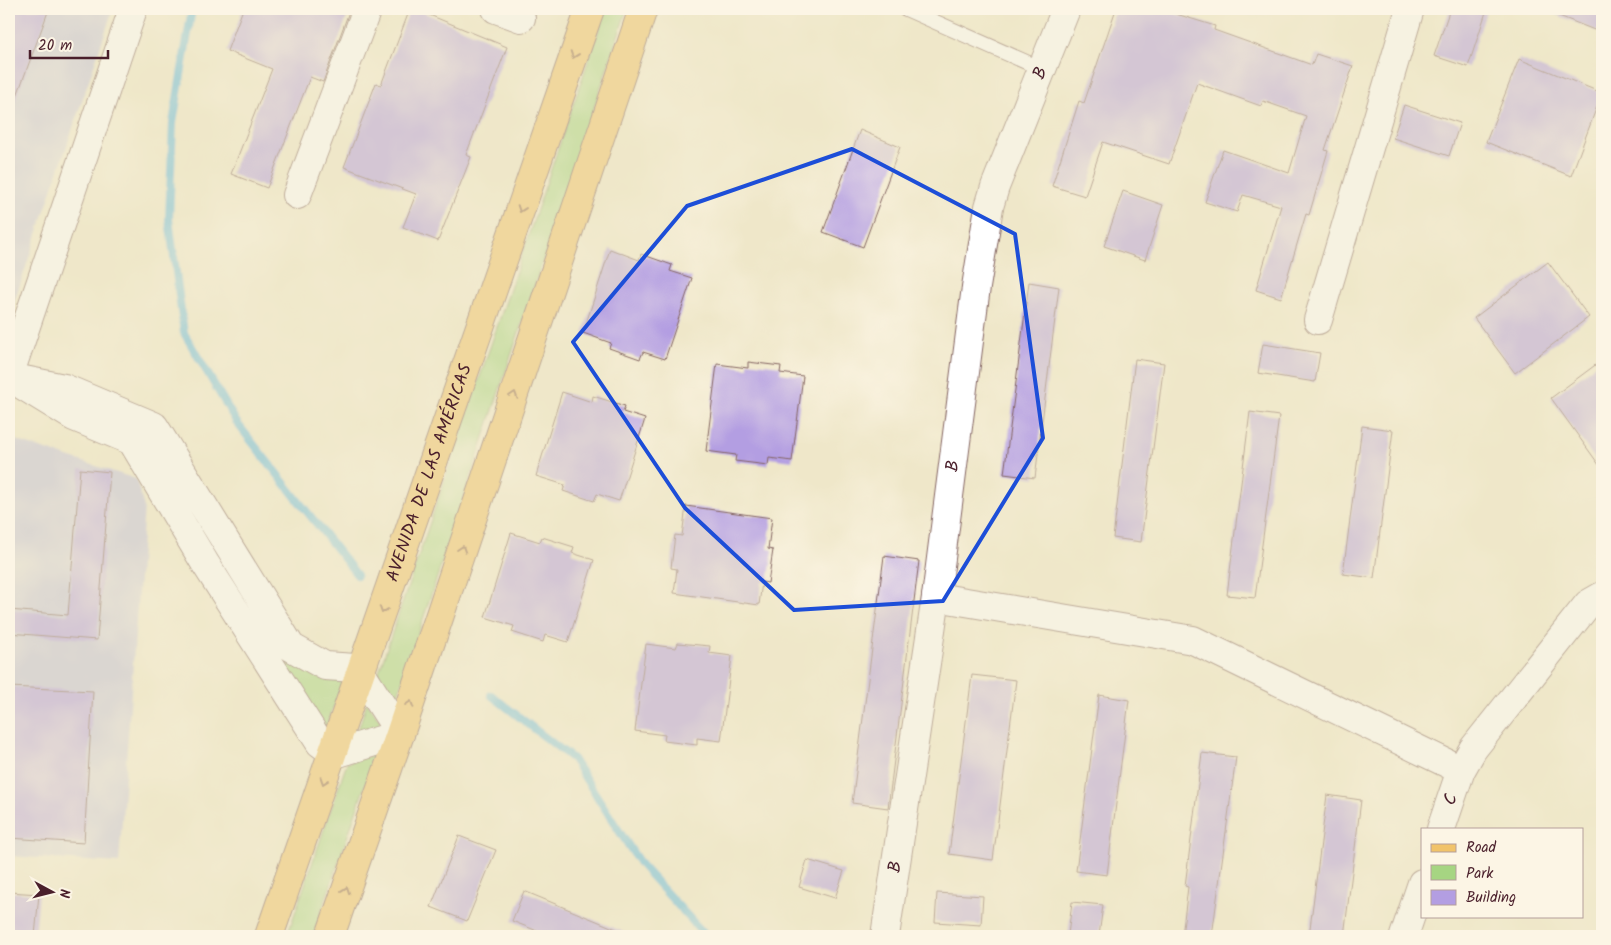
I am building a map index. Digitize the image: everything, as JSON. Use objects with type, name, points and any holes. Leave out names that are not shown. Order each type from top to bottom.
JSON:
[{"type":"main road","name":"AVENIDA DE LAS AMÉRICAS","points":[[269,936],[334,753],[590,9]]},
{"type":"main road","points":[[330,936],[400,734],[643,9]]},
{"type":"street","points":[[9,377],[132,9]]},
{"type":"street","points":[[297,195],[367,9]]},
{"type":"street","points":[[496,9],[521,18]]},
{"type":"street","name":"B","points":[[885,936],[936,596],[976,287],[989,207],[995,187],[1066,9]]},
{"type":"street","points":[[1318,320],[1410,9]]},
{"type":"street","points":[[9,377],[64,388],[154,426],[291,647],[325,666],[356,668],[400,734],[335,754],[320,744],[205,563],[132,441],[74,417],[9,377]]},
{"type":"street","points":[[936,596],[1193,640],[1461,770]]},
{"type":"street","name":"C","points":[[1441,828],[1461,770],[1473,749],[1588,604],[1602,596]]},
{"type":"street","points":[[1404,936],[1421,886]]},
{"type":"lane","points":[[906,9],[1042,69]]},
{"type":"highlighted area","points":[[852,149],[1015,234],[1043,438],[943,601],[794,610],[685,508],[573,342],[687,206]]},
{"type":"shaded area","points":[[9,9],[113,9],[9,317]]},
{"type":"shaded area","points":[[9,438],[136,479],[144,507],[119,863],[9,856]]},
{"type":"green space","points":[[606,9],[627,9],[395,703],[377,677]]},
{"type":"green space","points":[[147,434],[285,654],[344,678],[325,731],[165,475]]},
{"type":"green space","points":[[367,702],[385,728],[356,737]]},
{"type":"green space","points":[[376,754],[313,936],[287,936],[347,763]]},
{"type":"building","points":[[9,9],[49,9],[11,112],[9,111]]},
{"type":"building","points":[[243,9],[350,9],[323,82],[310,77],[267,188],[231,174],[272,69],[227,51]]},
{"type":"building","points":[[410,9],[415,9],[507,47],[466,155],[471,157],[438,241],[403,227],[416,194],[344,167],[376,83],[381,85]]},
{"type":"building","points":[[1116,9],[1160,9],[1215,26],[1214,30],[1312,65],[1316,54],[1353,66],[1325,150],[1328,151],[1309,215],[1306,214],[1281,298],[1256,290],[1281,206],[1243,195],[1237,212],[1205,202],[1223,150],[1289,173],[1306,116],[1263,101],[1261,106],[1197,83],[1169,164],[1103,142],[1085,196],[1052,186],[1079,101],[1084,103]]},
{"type":"building","points":[[1450,9],[1487,9],[1468,67],[1434,56]]},
{"type":"building","points":[[1602,9],[1602,33],[1544,10]]},
{"type":"building","points":[[1519,59],[1602,93],[1571,176],[1486,142]]},
{"type":"building","points":[[1404,105],[1460,123],[1449,156],[1393,138]]},
{"type":"building","points":[[860,130],[900,147],[863,247],[823,232]]},
{"type":"building","points":[[1123,191],[1163,205],[1145,260],[1104,246]]},
{"type":"building","points":[[610,249],[639,260],[641,254],[672,265],[670,271],[692,278],[665,359],[643,352],[640,359],[609,348],[611,343],[583,333]]},
{"type":"building","points":[[1548,262],[1589,317],[1515,373],[1474,318]]},
{"type":"building","points":[[1029,282],[1059,287],[1035,478],[1004,474]]},
{"type":"building","points":[[1263,344],[1320,353],[1315,382],[1258,373]]},
{"type":"building","points":[[1135,359],[1164,363],[1141,542],[1113,538]]},
{"type":"building","points":[[1602,360],[1602,469],[1551,398]]},
{"type":"building","points":[[748,362],[781,366],[780,373],[803,376],[792,461],[769,458],[768,465],[735,461],[736,455],[706,451],[717,364],[748,368]]},
{"type":"building","points":[[562,392],[592,402],[593,396],[625,406],[623,412],[645,419],[619,501],[597,494],[594,501],[563,491],[565,485],[536,476]]},
{"type":"building","points":[[1250,412],[1279,416],[1255,598],[1227,595]]},
{"type":"building","points":[[1362,426],[1393,430],[1374,578],[1343,574]]},
{"type":"building","points":[[80,469],[110,472],[97,640],[9,633],[9,610],[68,615]]},
{"type":"building","points":[[686,506],[772,518],[768,549],[773,550],[768,583],[762,582],[759,605],[674,593],[677,569],[671,568],[675,535],[682,536]]},
{"type":"building","points":[[511,533],[540,542],[542,537],[574,547],[572,553],[594,560],[568,642],[545,635],[543,642],[512,632],[514,626],[485,617]]},
{"type":"building","points":[[884,556],[919,561],[888,808],[852,803]]},
{"type":"building","points":[[678,643],[710,646],[709,653],[732,656],[721,741],[697,738],[697,745],[664,741],[665,735],[635,731],[646,644],[676,648]]},
{"type":"building","points":[[972,675],[1016,680],[993,860],[949,854]]},
{"type":"building","points":[[9,687],[93,691],[84,843],[9,838]]},
{"type":"building","points":[[1099,695],[1129,700],[1107,875],[1076,871]]},
{"type":"building","points":[[1202,753],[1236,757],[1212,936],[1182,936],[1188,887],[1185,886]]},
{"type":"building","points":[[1327,795],[1361,800],[1344,936],[1309,936]]},
{"type":"building","points":[[459,836],[496,850],[467,921],[431,907]]},
{"type":"building","points":[[807,860],[844,871],[835,898],[799,887]]},
{"type":"building","points":[[524,891],[633,936],[550,936],[512,921]]},
{"type":"building","points":[[9,892],[39,894],[35,936],[9,936]]},
{"type":"building","points":[[937,893],[983,896],[981,925],[935,922]]},
{"type":"building","points":[[1072,902],[1103,905],[1099,936],[1068,935]]},
{"type":"waterway","points":[[192,9],[173,123],[169,219],[184,333],[237,423],[357,575]]},
{"type":"waterway","points":[[491,695],[573,759],[641,865],[706,936]]}]
